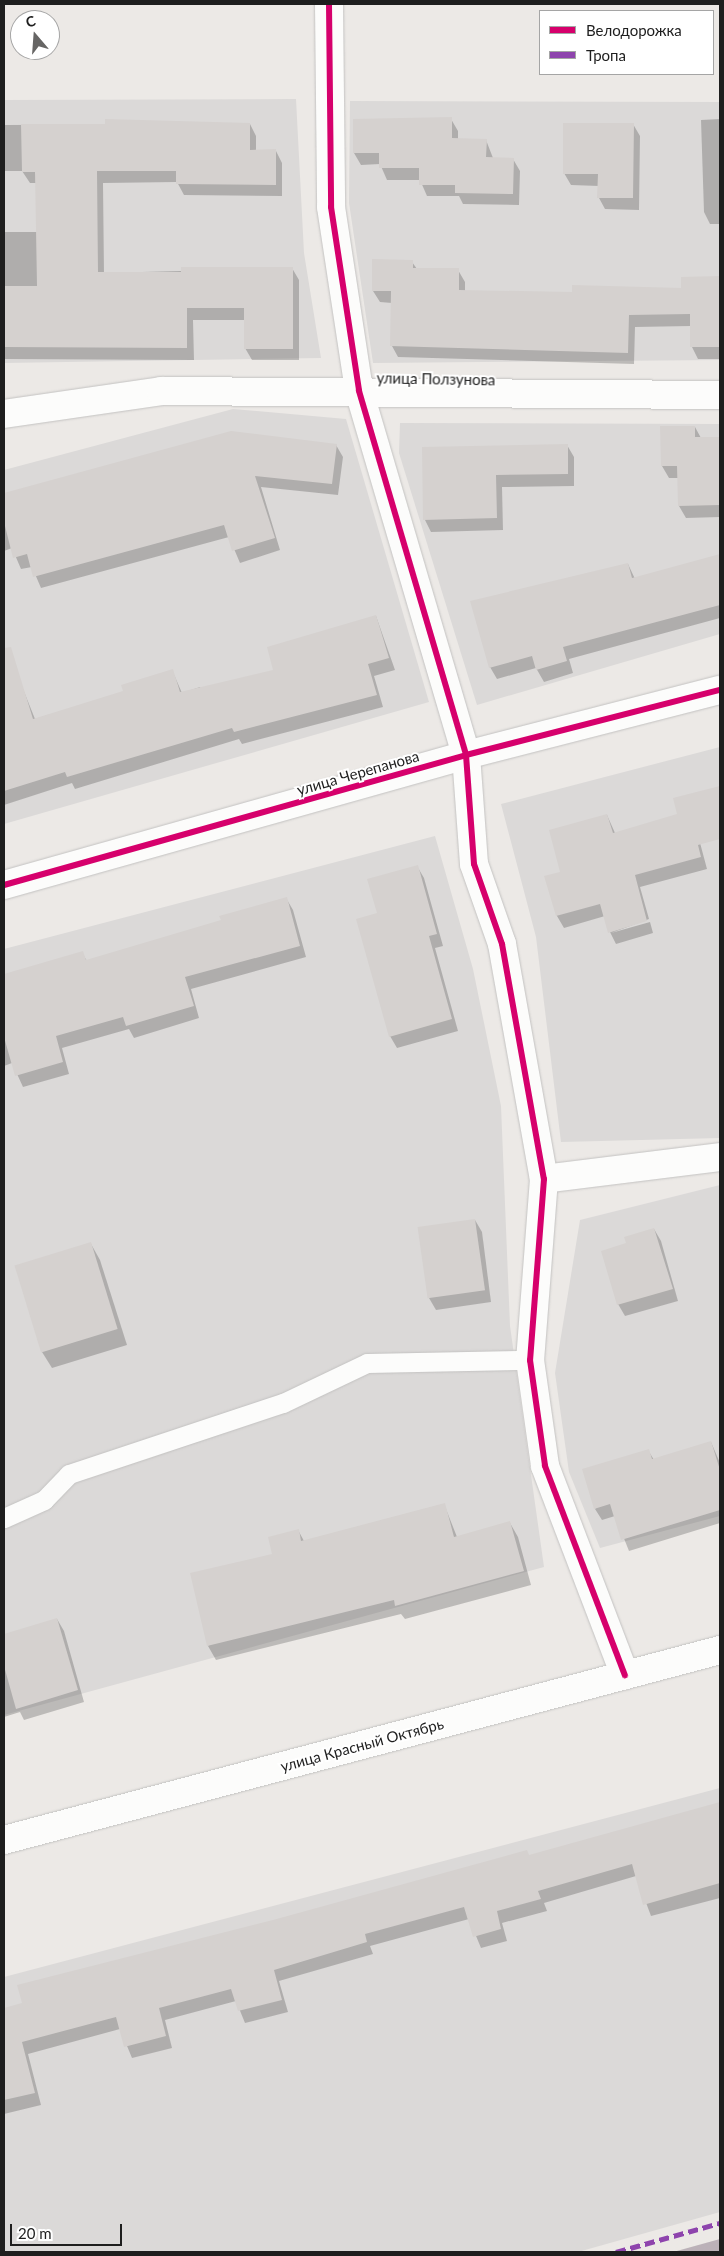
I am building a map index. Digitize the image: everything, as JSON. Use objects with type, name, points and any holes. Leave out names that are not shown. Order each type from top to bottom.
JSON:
[{"type":"street","points":[[329,4],[331,207],[359,391],[466,755],[474,864],[502,944],[544,1179],[530,1360],[545,1466],[625,1675]]},
{"type":"street","name":"улица Ползунова","points":[[4,414],[161,391],[720,395]]},
{"type":"street","name":"улица Черепанова","points":[[4,885],[466,755],[720,690]]},
{"type":"street","points":[[544,1179],[720,1157]]},
{"type":"street","name":"улица Красный Октябрь","points":[[4,1840],[720,1650]]},
{"type":"lane","points":[[4,1518],[44,1500],[69,1474],[284,1403],[367,1363],[530,1360]]},
{"type":"shaded area","points":[[296,99],[304,253],[321,358],[4,363],[4,100]]},
{"type":"shaded area","points":[[350,101],[720,102],[720,360],[373,363],[349,203]]},
{"type":"shaded area","points":[[233,409],[346,419],[429,702],[4,824],[4,470]]},
{"type":"shaded area","points":[[400,423],[720,424],[720,634],[477,705],[399,453]]},
{"type":"shaded area","points":[[720,747],[720,1138],[561,1142],[536,937],[501,804]]},
{"type":"shaded area","points":[[435,836],[473,969],[501,1106],[510,1326],[544,1567],[4,1715],[4,949]]},
{"type":"shaded area","points":[[720,1185],[720,1516],[600,1548],[569,1472],[555,1373],[580,1220]]},
{"type":"shaded area","points":[[720,1788],[720,2212],[578,2252],[4,2252],[4,1977]]},
{"type":"shaded area","points":[[720,2239],[720,2252],[674,2252]]},
{"type":"building","points":[[452,117],[452,138],[487,139],[486,157],[514,158],[513,194],[455,193],[455,185],[419,185],[419,168],[379,168],[379,153],[353,153],[353,119]]},
{"type":"building","points":[[105,119],[250,123],[250,150],[276,149],[276,185],[176,184],[176,171],[97,171],[98,272],[181,272],[181,267],[293,267],[293,349],[244,349],[244,308],[187,308],[187,348],[4,347],[4,286],[37,286],[35,172],[22,172],[21,124],[105,124]]},
{"type":"building","points":[[563,123],[634,123],[633,198],[597,198],[598,174],[563,174]]},
{"type":"building","points":[[372,259],[413,260],[413,268],[459,268],[459,290],[572,292],[572,285],[681,288],[681,277],[720,276],[720,347],[690,347],[690,314],[629,315],[628,353],[390,346],[391,291],[372,291]]},
{"type":"building","points":[[660,426],[695,426],[695,437],[720,437],[720,505],[678,506],[677,466],[661,466]]},
{"type":"building","points":[[231,431],[337,444],[332,484],[255,476],[275,538],[232,551],[224,525],[33,577],[27,554],[13,558],[4,522],[4,493]]},
{"type":"building","points":[[568,444],[568,474],[496,475],[497,518],[423,520],[422,447]]},
{"type":"building","points":[[720,554],[720,605],[563,647],[567,661],[536,670],[532,656],[489,668],[470,601],[628,563],[632,578]]},
{"type":"building","points":[[376,615],[389,658],[368,664],[377,695],[234,732],[232,728],[67,777],[65,772],[4,791],[4,648],[11,647],[33,719],[123,691],[121,685],[173,669],[180,692],[273,670],[267,647]]},
{"type":"building","points":[[720,786],[720,839],[698,845],[701,857],[635,875],[647,921],[608,933],[600,904],[556,916],[544,876],[560,872],[549,830],[607,814],[613,833],[677,814],[673,798]]},
{"type":"building","points":[[418,865],[437,934],[429,936],[452,1019],[389,1037],[356,919],[377,913],[367,879]]},
{"type":"building","points":[[287,897],[300,946],[185,977],[194,1006],[126,1026],[123,1017],[56,1036],[63,1062],[15,1076],[4,1037],[4,974],[83,951],[86,960],[221,920],[219,916]]},
{"type":"building","points":[[475,1219],[485,1290],[428,1298],[418,1227]]},
{"type":"building","points":[[654,1228],[673,1289],[617,1305],[601,1251],[626,1243],[624,1237]]},
{"type":"building","points":[[91,1242],[118,1329],[41,1352],[14,1265]]},
{"type":"building","points":[[711,1441],[720,1470],[720,1510],[621,1540],[610,1504],[594,1509],[582,1469],[649,1449],[652,1459]]},
{"type":"building","points":[[445,1503],[454,1537],[510,1521],[524,1571],[395,1606],[394,1600],[207,1646],[190,1573],[272,1554],[268,1537],[299,1529],[301,1541]]},
{"type":"building","points":[[57,1618],[78,1690],[16,1709],[4,1666],[4,1634]]},
{"type":"building","points":[[720,1802],[720,1883],[643,1905],[632,1864],[538,1891],[541,1899],[497,1911],[501,1929],[473,1937],[464,1907],[365,1934],[367,1942],[274,1970],[282,2000],[238,2011],[231,1989],[159,2008],[166,2036],[124,2047],[116,2017],[22,2042],[35,2093],[4,2100],[4,2008],[22,2003],[17,1985],[273,1920],[527,1850],[529,1855]]},
{"type":"marked path","points":[[616,2252],[720,2223]]},
{"type":"cycle path","points":[[329,4],[331,207],[359,391],[466,755],[474,864],[502,944],[544,1179],[530,1360],[545,1466],[625,1675]]},
{"type":"cycle path","points":[[4,885],[466,755],[720,690]]}]
